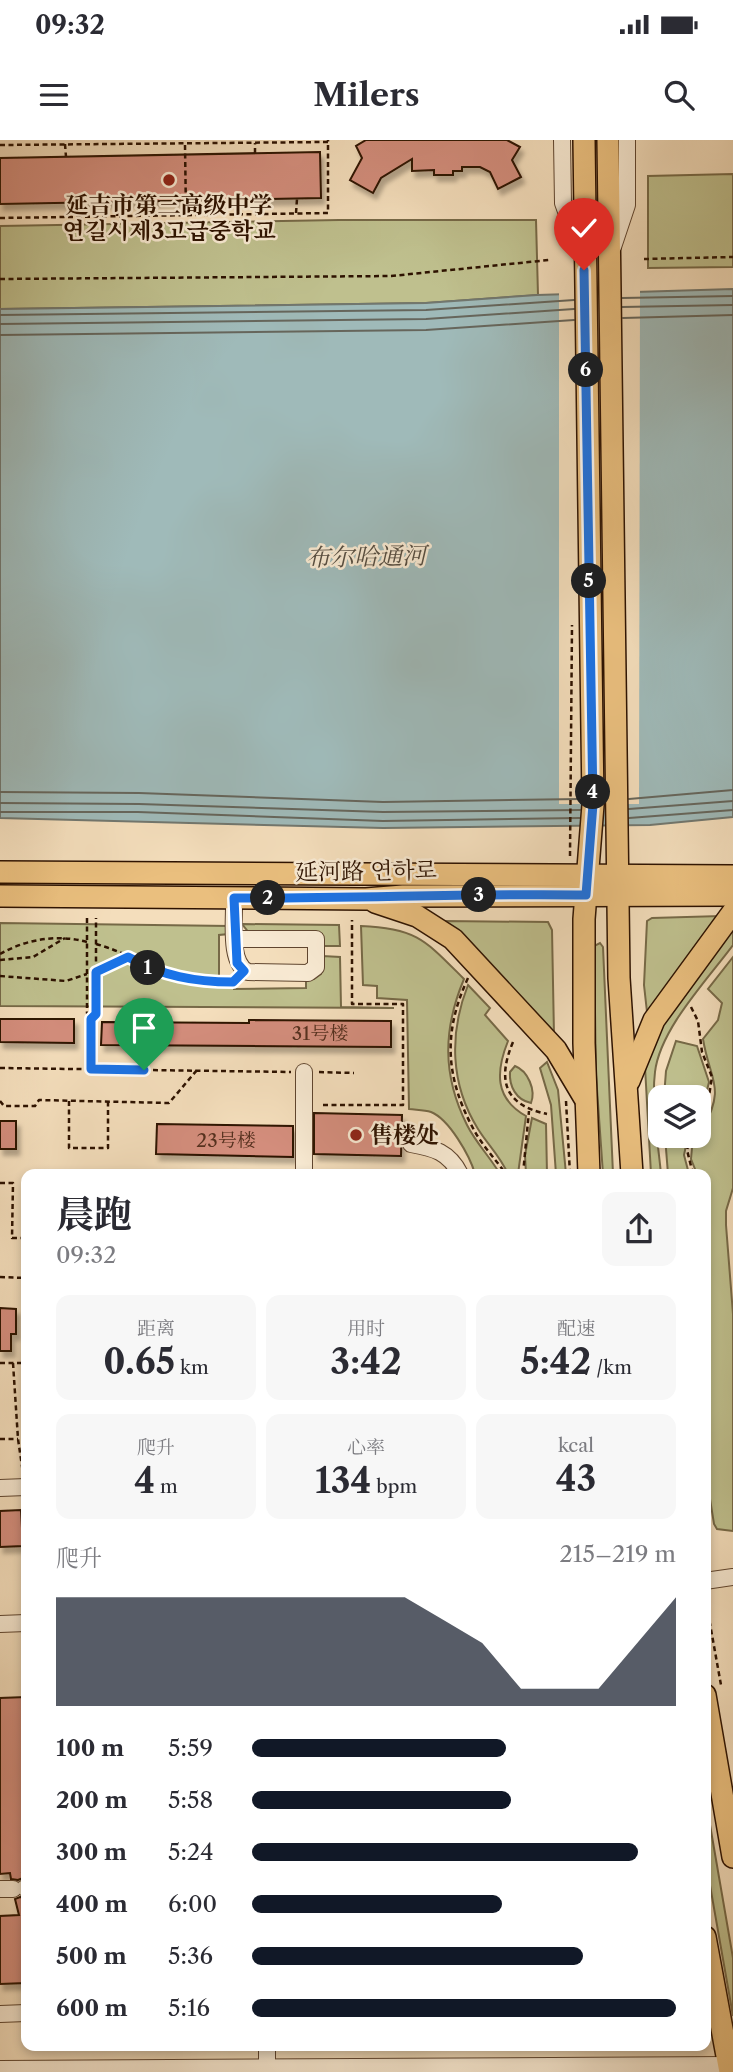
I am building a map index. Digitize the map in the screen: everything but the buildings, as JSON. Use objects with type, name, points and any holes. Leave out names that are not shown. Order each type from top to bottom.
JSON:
[{"type":"main road","points":[[584,140],[593,804],[584,919],[589,1169]]},
{"type":"main road","points":[[608,140],[617,885],[625,1093],[632,1169]]},
{"type":"main road","name":"延河路 연하로","points":[[0,872],[588,885],[733,876]]},
{"type":"main road","name":"延河路 연하로","points":[[0,896],[366,899],[588,885]]},
{"type":"main road","name":"延河路 연하로","points":[[617,885],[733,895]]},
{"type":"main road","points":[[366,899],[417,916],[453,939],[556,1050],[586,1101]]},
{"type":"main road","points":[[625,1093],[638,1051],[654,1020],[733,912]]},
{"type":"main road","points":[[711,1717],[714,1694]]},
{"type":"main road","points":[[711,1743],[733,1857]]},
{"type":"main road","points":[[711,1968],[730,2068]]},
{"type":"street","points":[[562,140],[562,203],[584,270]]},
{"type":"street","points":[[610,269],[627,205],[627,140]]},
{"type":"street","points":[[234,898],[237,963],[244,971],[313,971],[317,961],[317,939],[236,939]]},
{"type":"street","points":[[304,1072],[304,1169]]},
{"type":"street","points":[[411,1144],[447,1154],[457,1169]]},
{"type":"street","points":[[0,1488],[21,1487]]},
{"type":"street","points":[[711,1580],[733,1577]]},
{"type":"street","points":[[0,1624],[21,1623]]},
{"type":"street","points":[[0,2014],[21,2013]]},
{"type":"street","points":[[267,2051],[267,2069]]},
{"type":"street","points":[[0,2068],[730,2068]]},
{"type":"path","points":[[0,145],[328,141],[328,213],[0,218]]},
{"type":"path","points":[[185,143],[186,215]]},
{"type":"path","points":[[255,143],[255,153]]},
{"type":"path","points":[[65,144],[66,157]]},
{"type":"path","points":[[296,199],[296,213]]},
{"type":"path","points":[[221,200],[221,215]]},
{"type":"path","points":[[117,216],[118,203]]},
{"type":"path","points":[[644,258],[733,257]]},
{"type":"path","points":[[0,279],[391,276],[549,260]]},
{"type":"path","points":[[87,918],[86,1013],[91,1019],[91,1069]]},
{"type":"path","points":[[91,1019],[96,1014],[96,918]]},
{"type":"path","points":[[323,1105],[403,1105],[403,1004],[352,1004],[352,920]]},
{"type":"path","points":[[0,954],[32,942],[65,938],[86,942]]},
{"type":"path","points":[[0,961],[33,957],[65,938]]},
{"type":"path","points":[[96,944],[167,975],[188,980],[233,982],[244,971]]},
{"type":"path","points":[[96,972],[128,957]]},
{"type":"path","points":[[87,959],[96,959]]},
{"type":"path","points":[[0,976],[66,981],[86,974]]},
{"type":"path","points":[[468,977],[451,1023],[452,1073],[475,1132],[502,1169]]},
{"type":"path","points":[[87,991],[96,991]]},
{"type":"path","points":[[691,1007],[698,1021],[702,1052],[712,1077],[711,1085]]},
{"type":"path","points":[[513,1042],[503,1069],[505,1081],[517,1102],[529,1110],[547,1114]]},
{"type":"path","points":[[0,1068],[354,1073]]},
{"type":"path","points":[[0,1101],[4,1106],[35,1106],[40,1100],[169,1103],[197,1070]]},
{"type":"path","points":[[69,1101],[69,1148],[108,1148],[108,1101]]},
{"type":"path","points":[[523,1169],[529,1110]]},
{"type":"path","points":[[688,1148],[692,1169]]},
{"type":"path","points":[[0,1183],[13,1183],[12,1238],[21,1238]]},
{"type":"path","points":[[0,1277],[21,1278]]},
{"type":"path","points":[[0,1363],[21,1363]]},
{"type":"path","points":[[13,1363],[21,1457]]},
{"type":"path","points":[[0,1439],[18,1439]]},
{"type":"path","points":[[711,1661],[714,1694]]},
{"type":"green space","points":[[733,174],[733,267],[648,268],[648,176]]},
{"type":"green space","points":[[339,220],[536,220],[538,295],[426,303],[0,309],[0,226]]},
{"type":"green space","points":[[720,916],[647,1012],[644,985],[647,921],[652,918]]},
{"type":"green space","points":[[444,921],[548,922],[552,930],[554,1035],[442,924]]},
{"type":"green space","points":[[0,923],[229,926],[229,934],[219,935],[219,984],[234,984],[234,989],[306,988],[306,979],[314,979],[321,974],[323,956],[340,957],[341,1007],[394,1008],[0,1006]]},
{"type":"green space","points":[[242,924],[339,925],[340,946],[323,946],[322,934],[250,934]]},
{"type":"green space","points":[[361,926],[395,930],[419,939],[464,979],[449,1034],[448,1052],[453,1088],[467,1125],[497,1169],[473,1169],[464,1148],[445,1122],[431,1112],[409,1109],[407,1000],[377,998],[377,986],[363,985]]},
{"type":"green space","points":[[733,927],[733,945],[686,1006],[666,1039],[659,1056],[654,1085],[648,1085],[648,1120],[645,1067],[661,1024]]},
{"type":"green space","points":[[600,943],[603,947],[613,1169],[603,1169],[596,1075],[594,946]]},
{"type":"green space","points":[[733,957],[733,1188],[726,1211],[726,1225],[733,1314],[733,1531],[717,1529],[711,1505],[711,1169],[695,1169],[691,1159],[692,1148],[711,1148],[711,1111],[715,1093],[703,1039],[718,1020],[722,1003],[708,989]]},
{"type":"green space","points":[[468,985],[490,1008],[485,1015],[508,1041],[501,1063],[500,1083],[508,1101],[526,1116],[519,1169],[505,1169],[478,1129],[462,1094],[455,1058],[455,1040]]},
{"type":"green space","points":[[676,1041],[697,1046],[708,1085],[665,1085],[666,1071]]},
{"type":"green space","points":[[547,1062],[558,1090],[566,1169],[556,1169],[551,1105],[540,1068]]},
{"type":"green space","points":[[515,1066],[524,1072],[530,1082],[531,1103],[517,1096],[512,1087],[510,1072]]},
{"type":"green space","points":[[532,1118],[546,1124],[547,1169],[526,1169],[525,1155]]},
{"type":"green space","points":[[650,1148],[658,1148],[660,1169],[651,1169]]},
{"type":"green space","points":[[666,1148],[685,1148],[684,1155],[688,1169],[668,1169]]},
{"type":"green space","points":[[711,1831],[733,1958],[733,2016],[711,1891]]},
{"type":"water","name":"布尔哈通河","points":[[733,289],[733,817],[650,825],[383,828],[0,818],[0,309],[426,303],[537,295]]},
{"type":"pier","points":[[640,287],[639,804],[559,804],[559,291]]},
{"type":"place","name":"延吉市第三高级中学 연길시제3고급중학교","points":[[169,180]]},
{"type":"place","name":"售楼处","points":[[356,1135]]},
{"type":"route","points":[[144,1070],[91,1069],[91,1019],[96,1014],[96,972],[128,957],[167,975],[206,982],[233,982],[244,971],[237,963],[234,898],[366,899],[403,896],[586,895],[592,848],[593,804],[584,270]]}]
